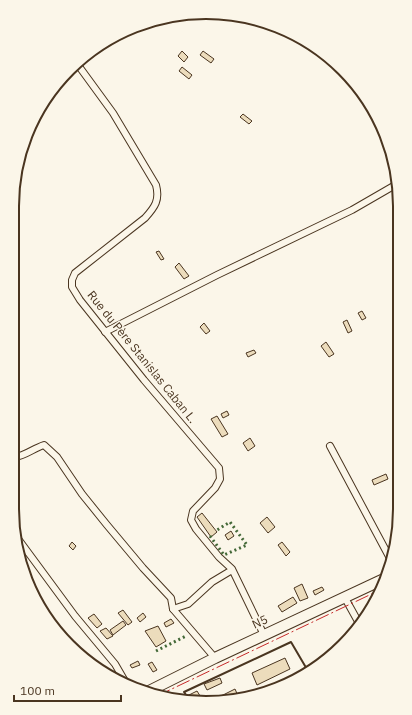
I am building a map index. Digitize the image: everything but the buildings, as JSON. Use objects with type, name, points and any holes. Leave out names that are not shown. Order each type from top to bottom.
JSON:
[{"type":"main road","name":"N5","points":[[158,690],[214,658],[379,582]]},
{"type":"street","name":"Rue du Père Stanislas Caban L.","points":[[80,68],[113,113],[156,185],[158,196],[153,208],[145,218],[75,274],[72,280],[72,287],[80,300],[105,332],[219,468],[220,479],[215,488],[193,511],[190,520],[232,570],[264,635]]},
{"type":"street","points":[[105,332],[217,275],[352,210],[392,187]]},
{"type":"street","points":[[19,456],[44,445],[57,456],[82,494],[143,568],[171,598],[173,609],[214,658]]},
{"type":"street","points":[[330,446],[388,554]]},
{"type":"street","points":[[23,546],[75,616],[114,664],[122,676]]},
{"type":"street","points":[[173,609],[188,604],[212,582],[232,570]]},
{"type":"street","points":[[345,598],[357,619]]},
{"type":"hedge","points":[[210,536],[224,555],[247,545],[230,522],[217,530]]},
{"type":"hedge","points":[[156,651],[186,636]]},
{"type":"wall","points":[[186,695],[184,692],[291,642],[306,667]]},
{"type":"power","points":[[167,691],[373,593]]}]
